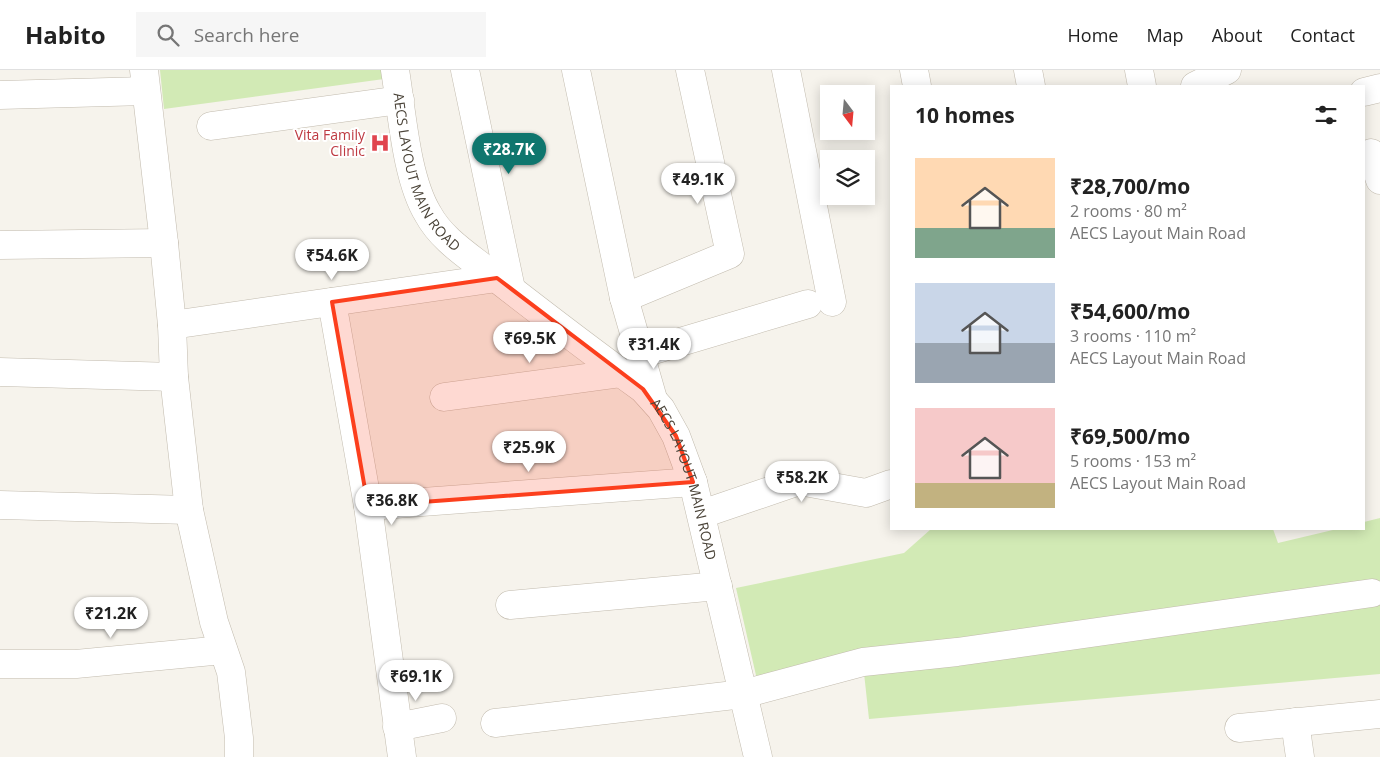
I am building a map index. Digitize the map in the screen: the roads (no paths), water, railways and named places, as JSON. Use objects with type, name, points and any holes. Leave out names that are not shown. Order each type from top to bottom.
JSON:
[{"type":"street","name":"AECS LAYOUT MAIN ROAD","points":[[395,70],[418,193],[427,214],[440,232],[504,284],[643,388],[661,409],[676,436],[693,482],[702,514],[758,757]]},
{"type":"street","points":[[172,325],[332,302],[504,284],[465,70]]},
{"type":"street","points":[[576,70],[624,298],[653,399]]},
{"type":"street","points":[[624,298],[730,254],[690,70]]},
{"type":"street","points":[[640,354],[820,303],[786,70]]},
{"type":"street","points":[[914,70],[917,85]]},
{"type":"street","points":[[1028,70],[1032,85]]},
{"type":"street","points":[[1139,70],[1142,85]]},
{"type":"street","points":[[1197,85],[1227,70]]},
{"type":"street","points":[[0,95],[145,80],[164,243],[172,325],[174,378],[188,510],[214,622],[231,672],[239,738],[239,757]]},
{"type":"street","points":[[1365,92],[1380,88]]},
{"type":"street","points":[[211,126],[400,100]]},
{"type":"street","points":[[1372,153],[1380,180]]},
{"type":"street","points":[[0,245],[164,243]]},
{"type":"street","points":[[332,302],[368,506],[402,757]]},
{"type":"street","points":[[0,372],[174,378]]},
{"type":"street","points":[[444,397],[622,374]]},
{"type":"street","points":[[702,514],[799,481],[866,492],[890,484]]},
{"type":"street","points":[[368,506],[693,482]]},
{"type":"street","points":[[0,506],[188,510]]},
{"type":"street","points":[[510,605],[718,586]]},
{"type":"street","points":[[495,723],[743,694],[863,662],[957,652],[1372,592]]},
{"type":"street","points":[[0,664],[76,664],[223,650]]},
{"type":"street","points":[[1239,728],[1380,714]]},
{"type":"street","points":[[397,727],[442,718]]},
{"type":"street","points":[[1295,722],[1300,757]]},
{"type":"place","name":"Vita Family Clinic","points":[[380,143]]}]
